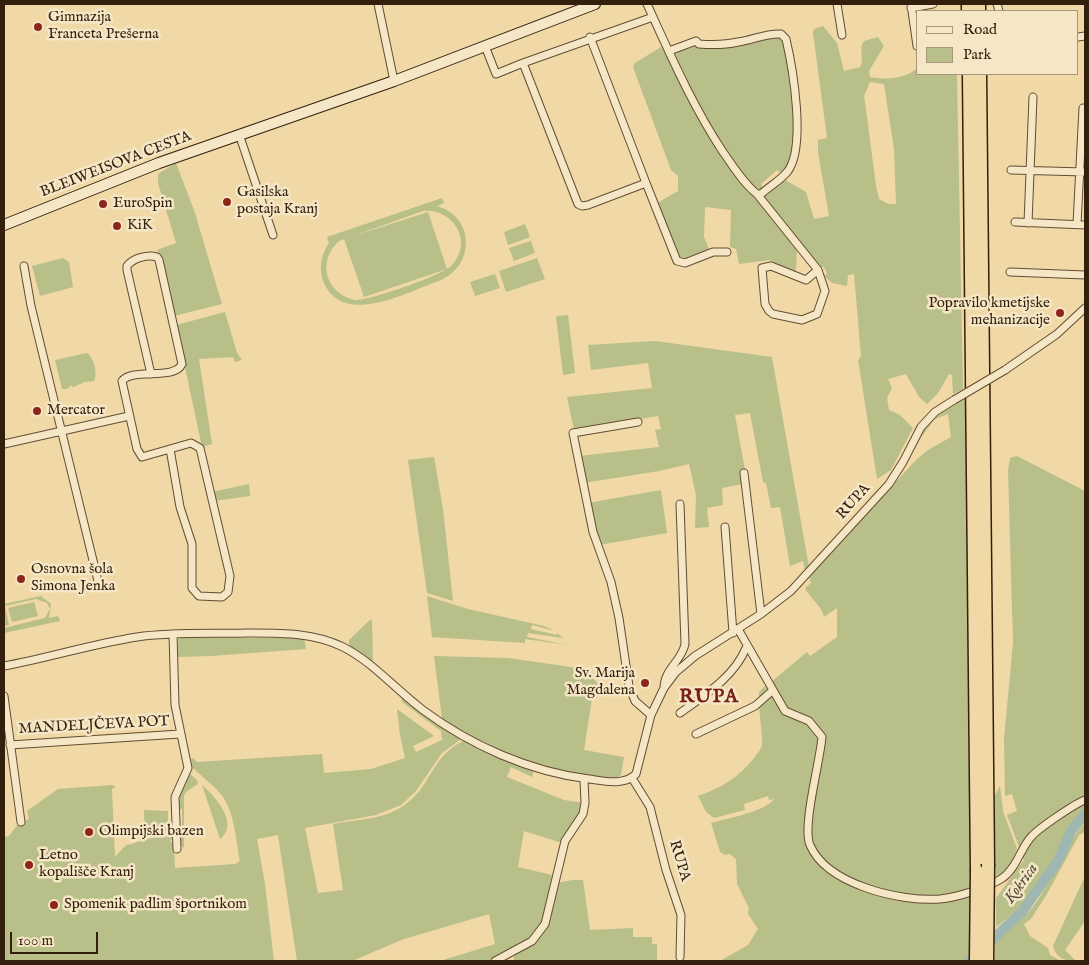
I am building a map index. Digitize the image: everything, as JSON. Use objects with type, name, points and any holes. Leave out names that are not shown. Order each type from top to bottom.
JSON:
[{"type":"highway","points":[[969,75],[977,871],[976,961]]},
{"type":"highway","points":[[980,75],[988,864],[987,961]]},
{"type":"main road","name":"BLEIWEISOVA CESTA","points":[[4,225],[239,134],[394,81],[595,4]]},
{"type":"street","points":[[378,4],[394,81]]},
{"type":"street","points":[[647,4],[708,128],[740,176],[757,194],[818,270],[825,291],[817,314],[802,320],[773,314],[769,311],[765,304],[762,268],[771,266],[806,280],[818,270]]},
{"type":"street","points":[[837,4],[842,35]]},
{"type":"street","points":[[916,39],[911,6],[933,4]]},
{"type":"street","points":[[485,46],[496,74],[590,37],[653,17]]},
{"type":"street","points":[[669,51],[696,41],[699,44],[718,45],[770,34],[781,34],[786,39],[797,117],[796,155],[788,171],[761,194],[757,194]]},
{"type":"street","points":[[590,37],[677,261],[685,263],[714,252],[727,252]]},
{"type":"street","points":[[522,63],[578,204],[582,206],[588,205],[646,183]]},
{"type":"street","points":[[1028,223],[1033,97]]},
{"type":"street","points":[[1015,222],[1081,224],[1083,108]]},
{"type":"street","points":[[239,134],[273,235]]},
{"type":"street","points":[[1011,170],[1082,172]]},
{"type":"street","points":[[151,374],[127,270],[127,266],[132,260],[150,255],[157,257],[159,260],[182,360],[181,368],[176,371],[151,374],[127,376],[122,381],[129,416],[137,449],[142,457],[170,449],[191,443],[200,448],[230,576],[228,592],[222,597],[199,596],[192,588],[192,544],[180,507],[170,449]]},
{"type":"street","points":[[24,266],[99,585]]},
{"type":"street","points":[[1010,272],[1085,275]]},
{"type":"street","name":"RUPA","points":[[664,688],[686,662],[761,614],[803,579],[880,494],[899,470],[921,427],[935,412],[1005,370],[1057,334],[1085,308]]},
{"type":"street","points":[[4,444],[129,416]]},
{"type":"street","points":[[638,422],[573,433],[591,523],[611,582],[619,618],[629,686],[635,701],[651,715]]},
{"type":"street","points":[[744,473],[761,614]]},
{"type":"street","name":"RUPA","points":[[680,504],[684,651],[667,674],[664,688],[651,715],[638,768],[632,778],[650,807],[666,870],[681,915],[680,957]]},
{"type":"street","points":[[725,527],[735,631],[785,711],[809,721],[822,737],[807,832],[810,845],[824,866],[855,883],[885,892],[930,899],[969,892],[1000,879],[1009,873],[1032,835],[1085,800]]},
{"type":"street","points":[[4,666],[102,643],[173,634],[290,634],[328,641],[357,656],[422,710],[466,738],[532,766],[584,779],[616,782],[632,778]]},
{"type":"street","points":[[173,634],[175,705],[188,768],[175,797],[177,849]]},
{"type":"street","points":[[680,713],[732,672],[741,662],[746,648]]},
{"type":"street","points":[[696,734],[755,706],[772,691]]},
{"type":"street","points":[[4,696],[21,822]]},
{"type":"street","name":"MANDELJČEVA POT","points":[[10,745],[180,734]]},
{"type":"street","points":[[495,961],[532,941],[544,924],[565,841],[582,814],[585,804],[584,779]]},
{"type":"green space","points":[[823,26],[837,43],[844,71],[860,67],[862,44],[864,41],[878,37],[884,46],[869,71],[870,77],[900,77],[916,69],[916,75],[957,75],[963,389],[953,394],[952,375],[949,374],[938,393],[927,404],[919,397],[906,374],[888,379],[892,388],[887,398],[889,410],[900,415],[913,428],[891,470],[877,479],[858,360],[861,356],[854,274],[848,275],[847,286],[832,283],[824,276],[827,274],[824,267],[821,267],[764,200],[764,196],[780,181],[785,180],[806,192],[814,219],[829,216],[818,152],[818,140],[827,138],[814,29]],"holes":[[[870,82],[884,84],[894,149],[896,204],[888,204],[879,199],[876,186],[864,96]]]},
{"type":"green space","points":[[781,36],[785,44],[792,91],[792,150],[789,162],[782,174],[777,170],[761,184],[763,189],[758,191],[736,168],[710,128],[687,85],[675,53],[700,45]]},
{"type":"green space","points":[[661,47],[746,187],[797,249],[796,270],[794,273],[769,260],[739,264],[736,249],[730,247],[731,210],[705,207],[704,237],[709,249],[682,259],[678,258],[657,205],[678,191],[678,176],[671,170],[633,67],[635,63]]},
{"type":"green space","points":[[176,163],[195,213],[222,304],[174,316],[157,250],[176,243],[158,183],[158,174]]},
{"type":"green space","points":[[442,198],[444,203],[437,206],[449,212],[458,220],[464,230],[466,242],[465,253],[460,264],[452,273],[441,280],[395,298],[361,305],[346,303],[333,296],[324,283],[321,267],[322,257],[329,243],[327,237]],"holes":[[[423,211],[443,215],[451,221],[457,228],[460,237],[461,246],[458,256],[452,265],[446,269],[421,281],[389,292],[355,300],[347,298],[340,293],[329,280],[326,269],[329,254],[339,241]]]},
{"type":"green space","points":[[428,212],[447,269],[364,297],[344,239]]},
{"type":"green space","points":[[525,224],[530,237],[508,245],[504,232]]},
{"type":"green space","points":[[531,241],[535,253],[514,261],[509,248]]},
{"type":"green space","points":[[63,258],[69,262],[73,287],[40,296],[32,266]]},
{"type":"green space","points":[[537,258],[545,279],[506,292],[499,271]]},
{"type":"green space","points":[[495,274],[500,288],[475,296],[470,282]]},
{"type":"green space","points":[[225,312],[237,353],[242,360],[235,362],[233,357],[199,359],[212,444],[202,447],[176,325]]},
{"type":"green space","points":[[568,315],[575,373],[563,375],[556,316]]},
{"type":"green space","points":[[655,341],[772,357],[809,567],[805,571],[803,561],[790,566],[780,507],[771,508],[766,483],[763,482],[750,413],[735,415],[745,470],[741,471],[743,484],[722,488],[723,505],[707,508],[709,527],[695,528],[696,495],[689,464],[659,471],[584,483],[579,456],[659,447],[655,430],[661,429],[658,416],[574,430],[567,397],[652,388],[648,363],[591,370],[588,345]]},
{"type":"green space","points":[[87,353],[92,358],[95,366],[96,374],[94,381],[85,382],[73,387],[71,385],[67,389],[62,389],[55,360]]},
{"type":"green space","points":[[967,398],[970,889],[947,895],[917,895],[876,887],[854,880],[835,870],[820,858],[811,844],[810,827],[806,827],[804,832],[816,861],[833,877],[847,884],[878,894],[912,900],[940,901],[970,894],[969,956],[964,961],[720,961],[748,945],[758,929],[748,914],[749,908],[737,884],[736,859],[730,854],[725,855],[720,852],[711,823],[755,811],[774,799],[769,800],[768,796],[744,804],[745,810],[714,818],[706,812],[698,796],[715,789],[736,776],[760,750],[762,743],[759,692],[765,686],[772,697],[778,698],[771,682],[807,652],[810,656],[837,637],[837,608],[824,617],[821,609],[805,588],[811,583],[809,577],[916,460],[928,450],[951,437],[948,414],[935,419],[919,440],[917,439],[933,420]]},
{"type":"green space","points":[[1017,456],[1085,491],[1085,809],[1066,834],[1057,854],[1027,899],[1018,910],[996,927],[996,898],[1024,860],[1007,815],[1017,811],[1012,794],[1005,796],[1004,740],[1013,642],[1008,471],[1010,458]]},
{"type":"green space","points":[[434,457],[443,509],[453,601],[427,593],[408,460]]},
{"type":"green space","points":[[249,484],[250,496],[214,501],[212,492]]},
{"type":"green space","points":[[661,490],[667,533],[599,545],[588,503]]},
{"type":"green space","points":[[41,596],[51,604],[49,618],[58,616],[60,621],[4,633],[4,628],[45,618],[50,609],[47,603],[36,599],[5,606],[9,625],[4,626],[4,604]]},
{"type":"green space","points":[[427,596],[468,609],[544,626],[555,631],[532,625],[531,629],[557,635],[557,633],[563,638],[528,633],[527,637],[568,645],[525,639],[525,643],[432,637]]},
{"type":"green space","points":[[34,602],[38,616],[12,622],[8,608]]},
{"type":"green space","points":[[371,619],[373,663],[349,645],[349,640]]},
{"type":"green space","points":[[178,639],[304,639],[306,649],[177,657]]},
{"type":"green space","points":[[434,656],[508,658],[585,669],[600,686],[595,688],[593,692],[584,750],[624,757],[621,775],[614,778],[605,778],[557,770],[537,764],[478,740],[442,719]]},
{"type":"green space","points":[[401,697],[422,714],[461,739],[442,753],[416,791],[401,805],[376,815],[305,828],[318,893],[343,890],[333,824],[380,816],[406,804],[415,796],[445,754],[465,740],[534,770],[532,777],[511,767],[507,777],[564,800],[583,803],[581,813],[562,843],[524,831],[518,867],[552,875],[543,923],[535,935],[490,961],[440,961],[495,944],[489,914],[404,939],[352,961],[297,961],[278,835],[257,839],[265,884],[274,961],[4,961],[4,837],[9,836],[19,823],[29,819],[27,811],[58,789],[112,785],[116,787],[112,789],[115,857],[126,845],[154,838],[151,832],[145,832],[144,810],[168,811],[168,827],[173,832],[173,839],[170,840],[174,847],[175,868],[235,864],[240,861],[233,820],[227,804],[216,789],[192,767],[191,759],[193,758],[197,762],[322,754],[324,773],[371,769],[405,758],[397,709],[434,736],[413,746],[416,752],[442,740],[441,731],[402,702]]},
{"type":"green space","points":[[189,773],[197,780],[198,784],[184,795],[184,848],[179,844],[178,834],[182,833],[182,809],[178,809],[178,796]]},
{"type":"green space","points":[[202,785],[219,803],[227,818],[226,833],[220,839]]},
{"type":"green space","points":[[1000,786],[1003,811],[1017,849],[1007,871],[996,879],[994,797]]},
{"type":"green space","points":[[1085,823],[1085,832],[1079,835],[1047,894],[1031,919],[1024,924],[1030,936],[1048,948],[1050,955],[1061,961],[995,961],[995,941],[1023,918],[1033,907],[1071,841]]},
{"type":"green space","points":[[1085,876],[1085,921],[1065,950],[1076,961],[1068,960],[1059,956],[1053,946]]},
{"type":"green space","points":[[583,880],[590,930],[633,928],[633,937],[652,937],[652,944],[657,944],[657,961],[514,961],[514,954],[535,940],[541,933],[551,907],[555,883]]},
{"type":"waterway","name":"Kokrica","points":[[969,961],[1022,912],[1059,859],[1071,831],[1085,814]]},
{"type":"place","name":"Gimnazija Franceta Prešerna","points":[[38,27]]},
{"type":"place","name":"Gasilska postaja Kranj","points":[[227,202]]},
{"type":"place","name":"EuroSpin","points":[[103,204]]},
{"type":"place","name":"KiK","points":[[117,226]]},
{"type":"place","name":"Popravilo kmetijske mehanizacije","points":[[1060,313]]},
{"type":"place","name":"Mercator","points":[[37,411]]},
{"type":"place","name":"Osnovna šola Simona Jenka","points":[[21,579]]},
{"type":"place","name":"Sv. Marija Magdalena","points":[[645,683]]},
{"type":"place","name":"Olimpijski bazen","points":[[89,832]]},
{"type":"place","name":"Letno kopališče Kranj","points":[[29,865]]},
{"type":"place","name":"Spomenik padlim športnikom","points":[[54,905]]},
{"type":"district","name":"RUPA","points":[[709,698]]}]
